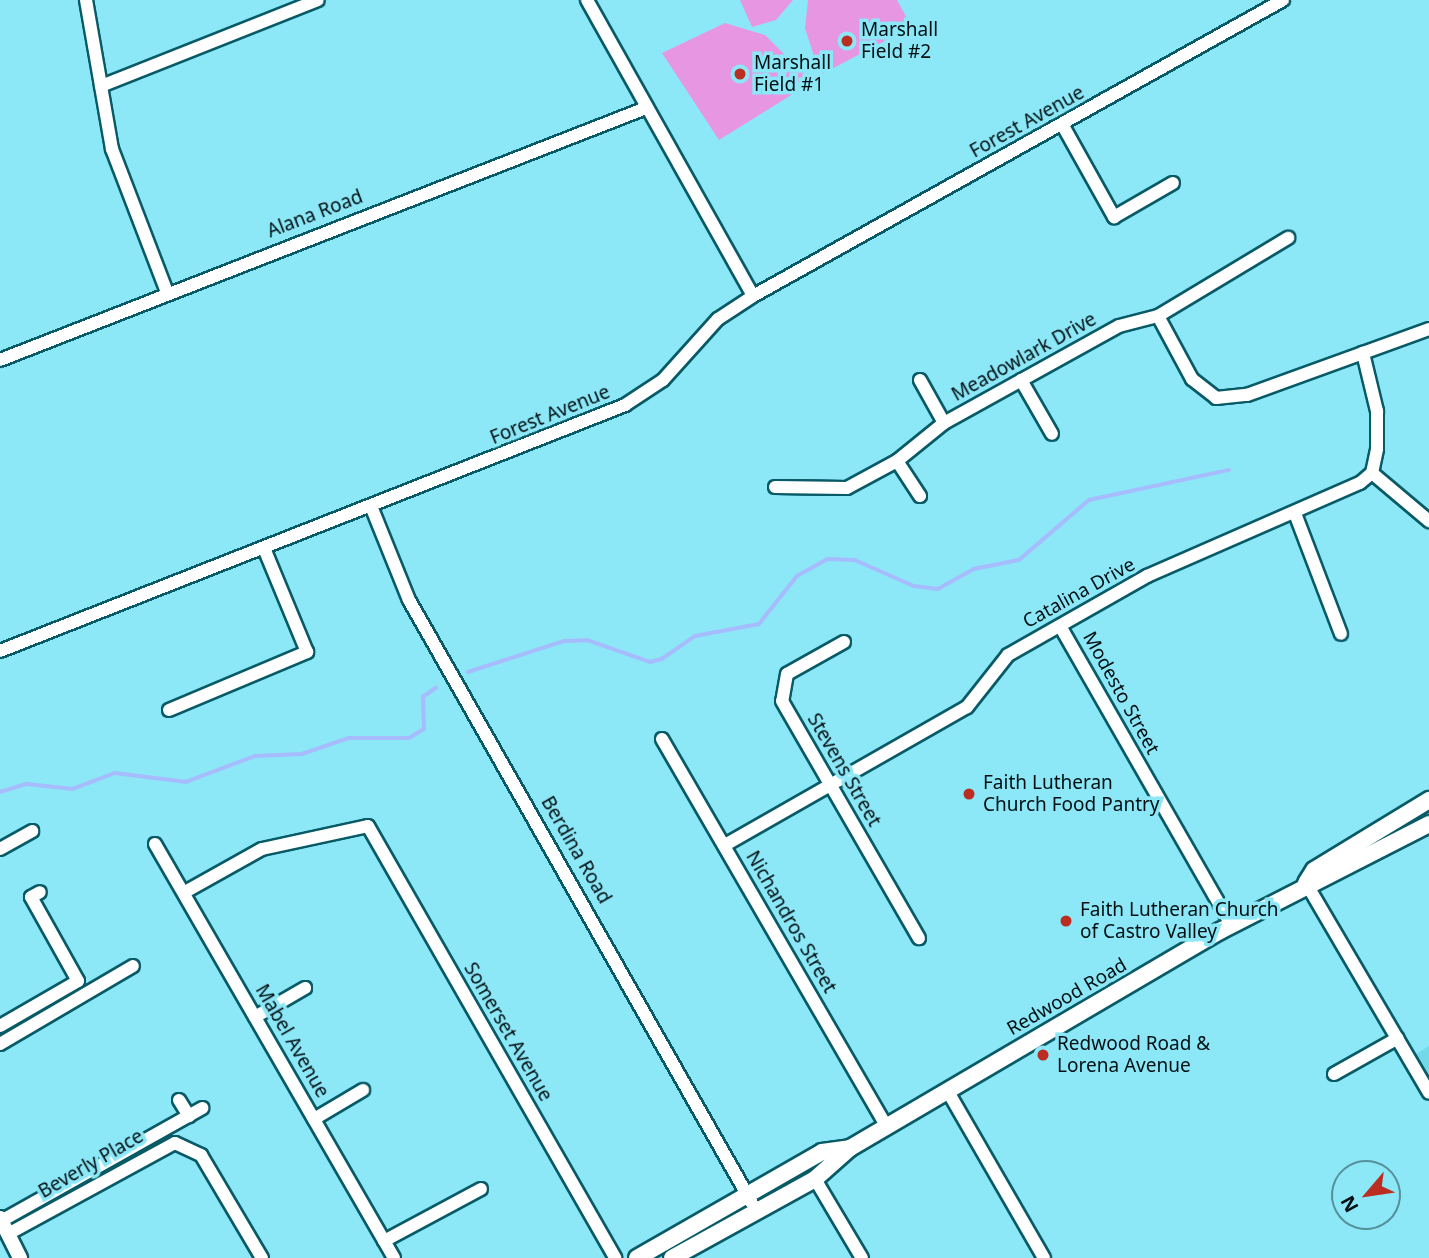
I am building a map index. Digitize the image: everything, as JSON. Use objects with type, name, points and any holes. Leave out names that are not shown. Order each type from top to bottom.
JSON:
[{"type":"main road","name":"Redwood Road","points":[[1306,883],[1314,870],[1429,800]]},
{"type":"main road","name":"Redwood Road","points":[[672,1258],[815,1179],[850,1148],[886,1126],[1231,925],[1306,883],[1429,824]]},
{"type":"main road","name":"Redwood Road","points":[[637,1258],[655,1254],[748,1194],[822,1152],[850,1148]]},
{"type":"street","points":[[86,0],[121,178],[167,292]]},
{"type":"street","points":[[101,86],[318,0]]},
{"type":"street","points":[[587,0],[753,296]]},
{"type":"street","name":"Forest Avenue","points":[[0,651],[625,405],[663,380],[718,319],[753,296],[1283,0]]},
{"type":"street","name":"Alana Road","points":[[0,360],[167,292],[646,108]]},
{"type":"street","points":[[1062,124],[1114,217],[1173,183]]},
{"type":"street","name":"Meadowlark Drive","points":[[775,487],[847,488],[897,461],[944,424],[1021,380],[1119,326],[1158,316],[1288,238]]},
{"type":"street","points":[[1158,316],[1192,379],[1216,398],[1247,395],[1429,329]]},
{"type":"street","points":[[1363,353],[1377,411],[1373,473],[1429,521]]},
{"type":"street","points":[[920,380],[944,424]]},
{"type":"street","points":[[1021,380],[1052,434]]},
{"type":"street","points":[[897,461],[920,496]]},
{"type":"street","name":"Catalina Drive","points":[[725,845],[967,707],[995,666],[1147,576],[1296,516],[1373,473]]},
{"type":"street","name":"Berdina Road","points":[[371,506],[409,600],[756,1210]]},
{"type":"street","points":[[1296,516],[1341,634]]},
{"type":"street","points":[[169,710],[307,652],[264,548]]},
{"type":"street","name":"Modesto Street","points":[[1060,626],[1231,925]]},
{"type":"street","name":"Stevens Street","points":[[844,642],[787,674],[781,687],[782,701],[919,939]]},
{"type":"street","name":"Nichandros Street","points":[[662,738],[886,1126]]},
{"type":"street","name":"Somerset Avenue","points":[[184,892],[262,849],[368,826],[615,1258]]},
{"type":"street","points":[[0,849],[32,831]]},
{"type":"street","name":"Mabel Avenue","points":[[155,844],[394,1258]]},
{"type":"street","points":[[1306,883],[1429,1093]]},
{"type":"street","points":[[0,1026],[78,981],[31,897],[40,892]]},
{"type":"street","points":[[0,1044],[133,966]]},
{"type":"street","points":[[255,1017],[304,988]]},
{"type":"street","points":[[1334,1074],[1398,1038]]},
{"type":"street","points":[[314,1119],[363,1090]]},
{"type":"street","points":[[947,1090],[1044,1258]]},
{"type":"street","points":[[179,1100],[189,1115]]},
{"type":"street","points":[[20,1258],[1,1219],[202,1108]]},
{"type":"street","name":"Beverly Place","points":[[8,1234],[175,1143],[201,1155],[262,1258]]},
{"type":"street","points":[[815,1179],[862,1258]]},
{"type":"street","points":[[384,1241],[481,1189]]},
{"type":"shaded area","points":[[740,0],[793,0],[776,20],[752,27]]},
{"type":"shaded area","name":"Marshall Field #2","points":[[808,0],[897,0],[909,22],[906,30],[820,75],[805,28]]},
{"type":"shaded area","name":"Marshall Field #1","points":[[725,23],[765,35],[812,82],[719,140],[662,53]]},
{"type":"shaded area","points":[[1429,1046],[1429,1078],[1416,1054]]},
{"type":"waterway","points":[[468,672],[564,641],[587,640],[650,662],[662,659],[695,636],[759,624],[797,576],[828,559],[855,560],[914,586],[938,589],[974,569],[1019,560],[1089,500],[1229,470]]},
{"type":"waterway","points":[[0,792],[27,784],[73,789],[115,773],[186,782],[255,756],[302,754],[349,738],[409,738],[424,729],[423,697],[436,688]]},
{"type":"place","name":"Marshall Field #2","points":[[847,41]]},
{"type":"place","name":"Marshall Field #1","points":[[740,74]]},
{"type":"place","name":"Faith Lutheran Church Food Pantry","points":[[969,794]]},
{"type":"place","name":"Faith Lutheran Church of Castro Valley","points":[[1066,921]]},
{"type":"place","name":"Redwood Road & Lorena Avenue","points":[[1043,1055]]}]
